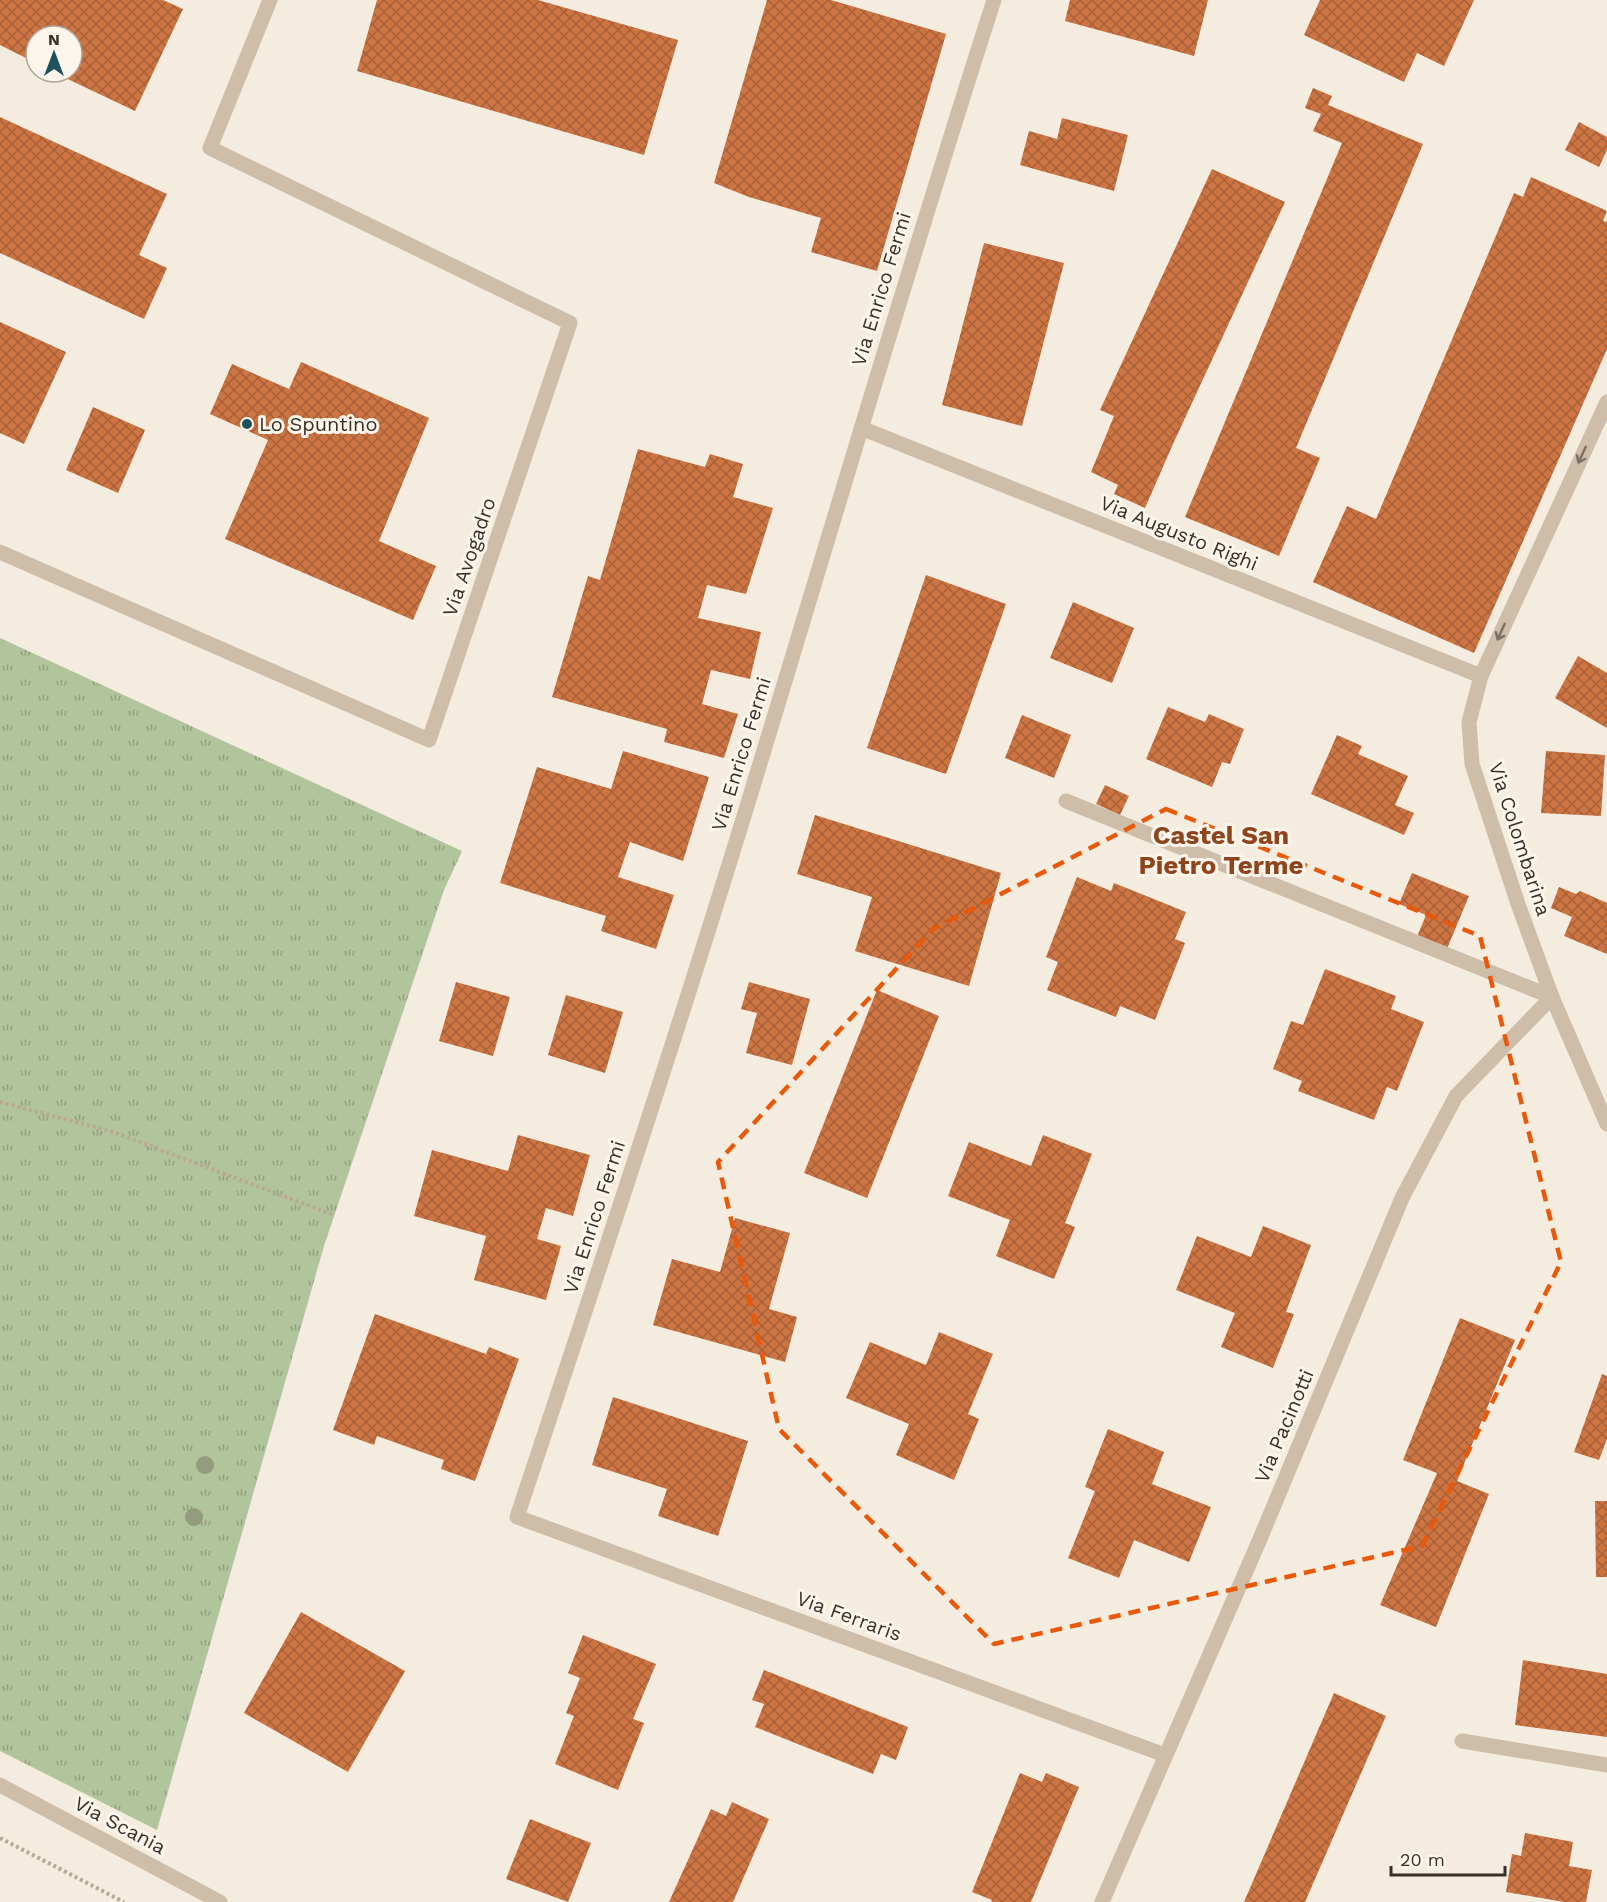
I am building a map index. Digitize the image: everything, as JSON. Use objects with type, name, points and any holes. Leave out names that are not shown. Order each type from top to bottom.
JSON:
[{"type":"street","name":"Via Avogadro","points":[[0,552],[429,740],[570,323],[210,148],[270,0]]},
{"type":"street","name":"Via Enrico Fermi","points":[[517,1517],[762,759],[861,428],[994,0]]},
{"type":"street","name":"Via Colombarina","points":[[1607,402],[1481,676],[1469,722],[1472,764],[1518,904],[1552,997],[1607,1124]]},
{"type":"street","name":"Via Augusto Righi","points":[[861,428],[1481,676]]},
{"type":"street","points":[[1066,801],[1552,997]]},
{"type":"street","name":"Via Pacinotti","points":[[1102,1902],[1260,1539],[1402,1198],[1456,1096],[1552,997]]},
{"type":"street","name":"Via Ferraris","points":[[517,1517],[1165,1755]]},
{"type":"street","points":[[1462,1741],[1607,1765]]},
{"type":"street","name":"Via Scania","points":[[1,1787],[220,1902]]},
{"type":"path","points":[[0,1102],[110,1131],[334,1215]]},
{"type":"path","points":[[0,1838],[124,1902]]},
{"type":"highlighted area","points":[[1166,809],[1480,936],[1561,1262],[1422,1546],[994,1644],[779,1429],[718,1162],[933,929]]},
{"type":"green space","points":[[0,638],[462,851],[444,890],[324,1246],[157,1830],[0,1751]]},
{"type":"building","points":[[0,0],[163,0],[183,9],[135,111],[78,84],[84,84],[84,24],[24,24],[24,57],[0,45]]},
{"type":"building","points":[[377,0],[538,0],[678,40],[644,155],[357,71]]},
{"type":"building","points":[[767,0],[831,0],[946,34],[877,271],[811,252],[821,218],[749,197],[714,183]]},
{"type":"building","points":[[1070,0],[1208,0],[1194,56],[1065,21]]},
{"type":"building","points":[[1320,0],[1474,0],[1444,66],[1417,53],[1404,82],[1304,35]]},
{"type":"building","points":[[1313,88],[1332,96],[1328,105],[1423,144],[1296,448],[1320,458],[1279,556],[1185,517],[1342,143],[1313,131],[1321,114],[1305,108]]},
{"type":"building","points":[[0,117],[167,194],[139,255],[167,268],[144,319],[0,253]]},
{"type":"building","points":[[1062,118],[1128,135],[1114,191],[1020,165],[1029,131],[1057,139]]},
{"type":"building","points":[[1579,122],[1607,137],[1607,150],[1599,167],[1565,150]]},
{"type":"building","points":[[1212,169],[1285,202],[1145,508],[1114,494],[1118,485],[1091,472],[1114,416],[1100,410]]},
{"type":"building","points":[[1531,177],[1607,211],[1603,221],[1607,222],[1607,349],[1474,653],[1313,582],[1347,506],[1376,519],[1514,193],[1523,197]]},
{"type":"building","points":[[984,243],[1064,263],[1022,426],[942,405]]},
{"type":"building","points":[[0,322],[66,352],[24,444],[0,433]]},
{"type":"building","points":[[301,362],[429,418],[379,541],[436,566],[413,620],[225,539],[268,440],[210,414],[232,364],[289,389]]},
{"type":"building","points":[[93,407],[145,430],[118,493],[66,470]]},
{"type":"building","points":[[638,449],[705,467],[710,454],[743,464],[733,497],[773,508],[746,594],[707,585],[698,618],[761,632],[750,679],[711,670],[702,704],[738,714],[724,758],[664,742],[667,729],[552,697],[588,576],[600,580]]},
{"type":"building","points":[[926,575],[1006,604],[946,774],[867,748]]},
{"type":"building","points":[[1073,602],[1134,628],[1112,683],[1050,658]]},
{"type":"building","points":[[1578,656],[1607,673],[1607,728],[1555,698]]},
{"type":"building","points":[[1168,707],[1205,722],[1209,714],[1244,729],[1230,764],[1222,762],[1212,787],[1146,759]]},
{"type":"building","points":[[1022,715],[1071,735],[1054,778],[1005,758]]},
{"type":"building","points":[[1337,735],[1362,746],[1358,754],[1408,776],[1395,805],[1414,813],[1404,835],[1311,794]]},
{"type":"building","points":[[623,751],[709,777],[683,861],[630,842],[618,877],[674,895],[656,949],[601,931],[606,916],[500,883],[537,767],[611,789]]},
{"type":"building","points":[[1546,751],[1605,755],[1601,816],[1541,813]]},
{"type":"building","points":[[1105,785],[1129,796],[1120,815],[1096,804]]},
{"type":"building","points":[[815,815],[1001,873],[969,986],[855,951],[872,897],[797,874]]},
{"type":"building","points":[[1412,873],[1469,896],[1444,956],[1414,944],[1426,915],[1399,904]]},
{"type":"building","points":[[1077,877],[1111,891],[1114,883],[1186,912],[1175,939],[1185,943],[1155,1020],[1120,1006],[1116,1017],[1047,990],[1058,962],[1046,957]]},
{"type":"building","points":[[1559,887],[1576,894],[1580,891],[1607,903],[1607,954],[1564,936],[1572,917],[1551,908]]},
{"type":"building","points":[[1325,969],[1396,996],[1391,1009],[1424,1022],[1397,1091],[1387,1087],[1374,1120],[1298,1091],[1302,1081],[1273,1069],[1291,1021],[1303,1025]]},
{"type":"building","points":[[456,982],[510,997],[493,1056],[439,1041]]},
{"type":"building","points":[[749,982],[810,999],[792,1065],[746,1053],[757,1013],[741,1009]]},
{"type":"building","points":[[877,990],[939,1016],[867,1198],[804,1173]]},
{"type":"building","points":[[566,995],[623,1012],[605,1073],[548,1055]]},
{"type":"building","points":[[518,1135],[590,1155],[573,1216],[546,1208],[537,1239],[561,1246],[546,1300],[474,1280],[486,1236],[414,1216],[432,1150],[508,1171]]},
{"type":"building","points":[[1043,1135],[1092,1154],[1065,1223],[1075,1227],[1054,1279],[996,1256],[1010,1220],[948,1196],[969,1142],[1031,1166]]},
{"type":"building","points":[[735,1218],[790,1233],[769,1309],[797,1317],[785,1362],[653,1325],[672,1259],[720,1272]]},
{"type":"building","points":[[1263,1226],[1311,1245],[1286,1312],[1294,1314],[1273,1368],[1221,1347],[1235,1313],[1176,1290],[1197,1236],[1251,1257]]},
{"type":"building","points":[[375,1314],[486,1354],[489,1347],[519,1359],[475,1481],[441,1469],[444,1460],[377,1436],[374,1445],[333,1430]]},
{"type":"building","points":[[1460,1318],[1515,1340],[1457,1481],[1489,1494],[1436,1627],[1380,1605],[1437,1473],[1403,1460]]},
{"type":"building","points":[[939,1332],[993,1354],[968,1414],[979,1419],[954,1480],[896,1455],[909,1424],[846,1398],[870,1342],[926,1365]]},
{"type":"building","points":[[1602,1374],[1607,1376],[1607,1439],[1599,1460],[1574,1452]]},
{"type":"building","points":[[613,1397],[748,1441],[718,1536],[658,1516],[667,1489],[592,1465]]},
{"type":"building","points":[[1108,1429],[1164,1452],[1152,1484],[1211,1507],[1189,1562],[1134,1540],[1119,1578],[1068,1558],[1095,1491],[1085,1487]]},
{"type":"building","points":[[1595,1501],[1607,1501],[1607,1577],[1596,1577]]},
{"type":"building","points":[[301,1612],[405,1671],[348,1772],[244,1713]]},
{"type":"building","points":[[583,1635],[656,1664],[633,1719],[644,1723],[618,1790],[555,1764],[574,1716],[566,1713],[580,1678],[568,1673]]},
{"type":"building","points":[[1523,1660],[1607,1674],[1607,1737],[1515,1725]]},
{"type":"building","points":[[764,1670],[908,1727],[896,1760],[881,1754],[873,1774],[755,1727],[764,1704],[752,1700]]},
{"type":"building","points":[[1334,1693],[1386,1716],[1305,1902],[1244,1902]]},
{"type":"building","points":[[1020,1773],[1042,1782],[1046,1773],[1079,1787],[1031,1902],[991,1902],[992,1900],[972,1892]]},
{"type":"building","points":[[732,1802],[769,1819],[733,1902],[669,1902],[711,1809],[726,1816]]},
{"type":"building","points":[[530,1819],[591,1843],[568,1902],[506,1879]]},
{"type":"building","points":[[1525,1833],[1573,1842],[1569,1866],[1592,1870],[1586,1902],[1564,1902],[1506,1892],[1512,1854],[1521,1856]]},
{"type":"place","name":"Lo Spuntino","points":[[247,424]]},
{"type":"district","name":"Castel San Pietro Terme","points":[[1221,850]]}]
